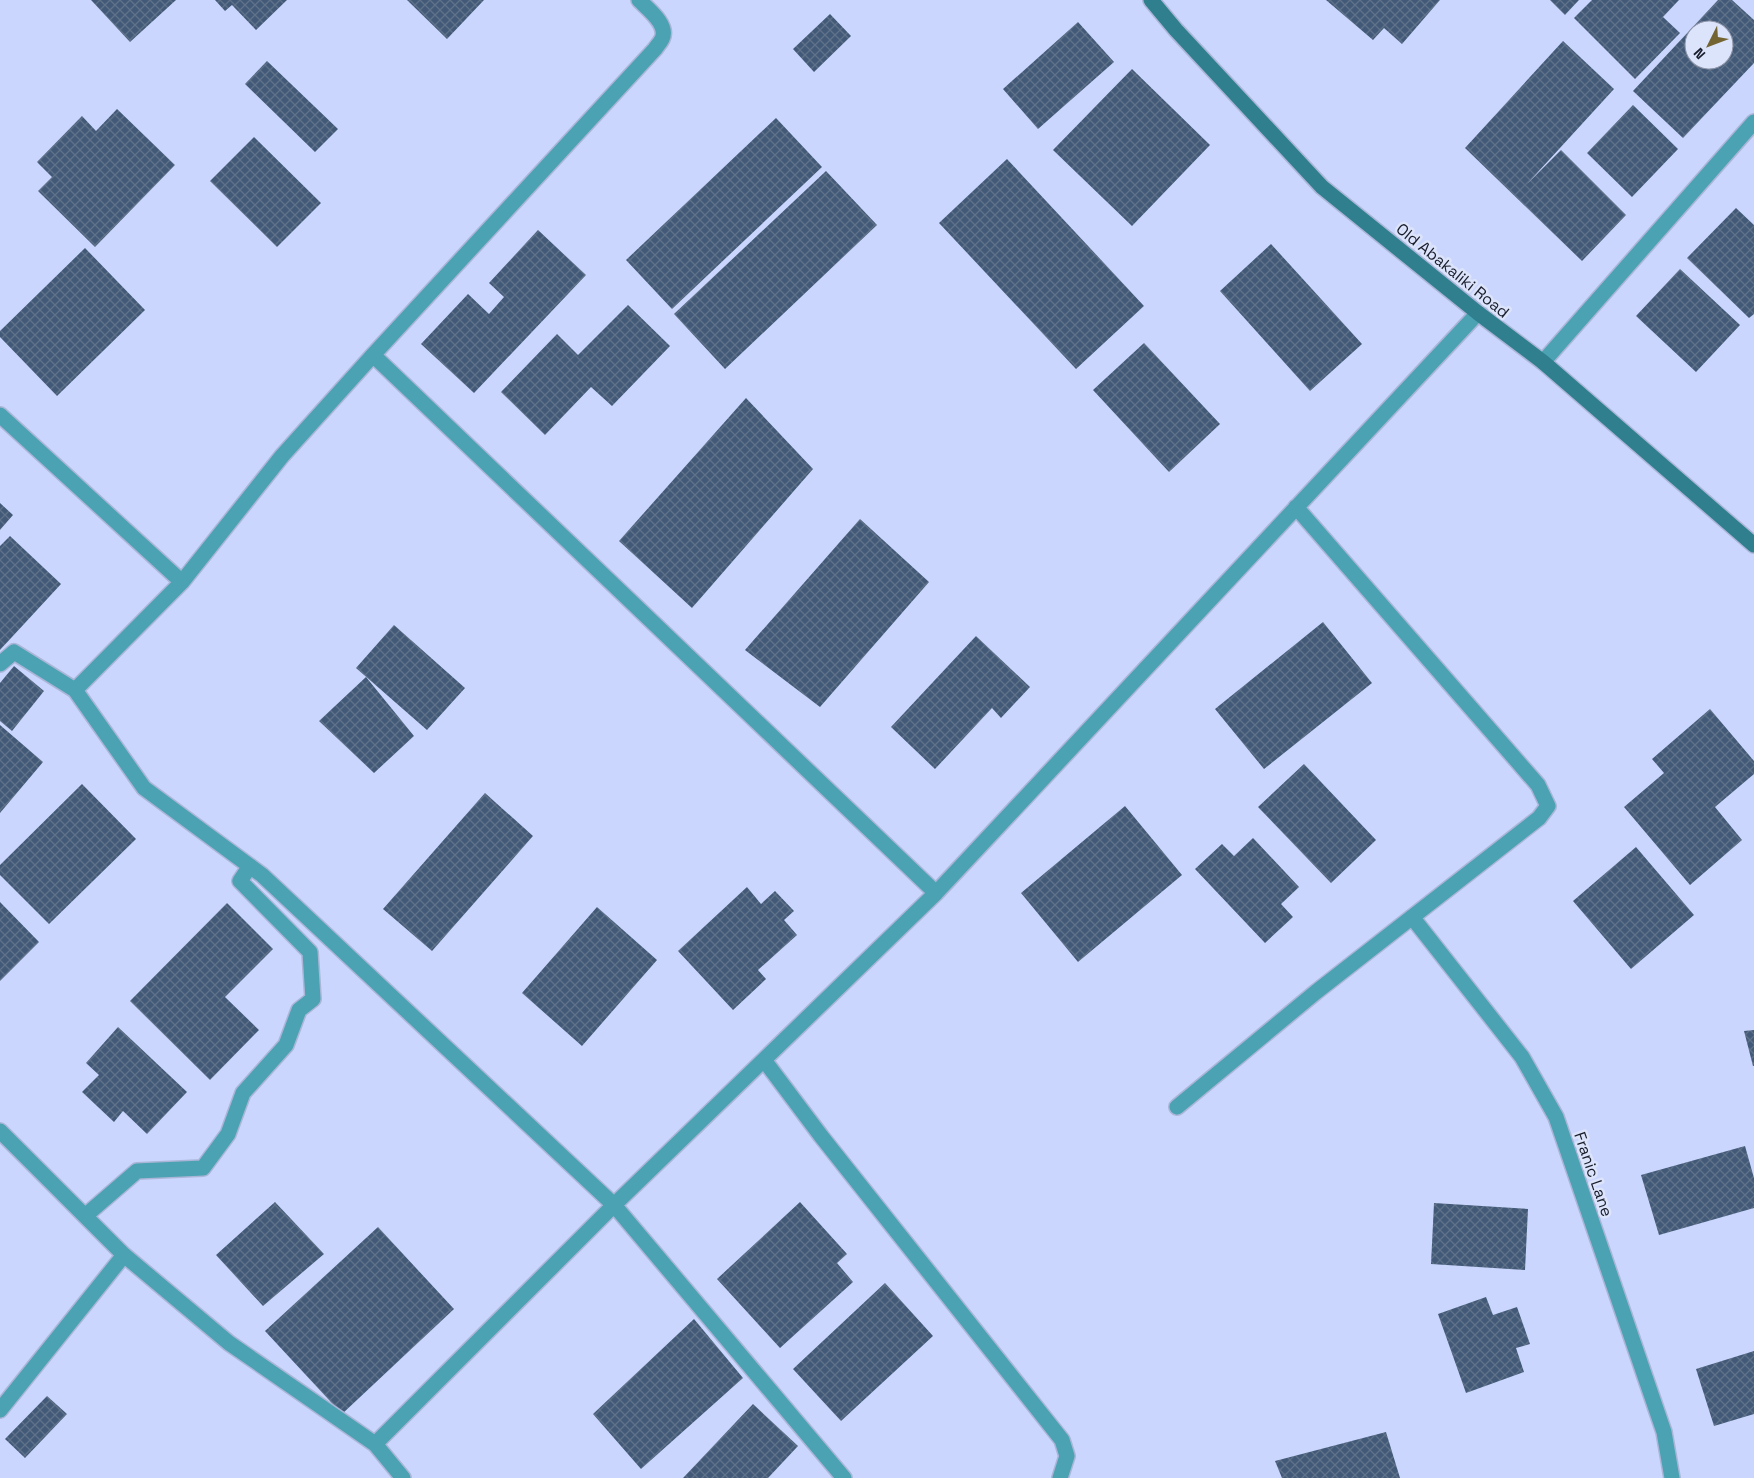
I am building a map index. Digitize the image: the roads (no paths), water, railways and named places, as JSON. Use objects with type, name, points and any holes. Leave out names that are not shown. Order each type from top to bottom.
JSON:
[{"type":"main road","name":"Old Abakaliki Road","points":[[1151,0],[1176,30],[1322,187],[1478,313],[1543,362],[1754,545]]},
{"type":"street","points":[[75,690],[182,582],[282,456],[655,49],[662,39],[664,32],[658,20],[639,0]]},
{"type":"street","points":[[1543,362],[1754,122]]},
{"type":"street","points":[[375,1444],[614,1205],[936,893],[1478,313]]},
{"type":"street","points":[[373,355],[936,893]]},
{"type":"street","points":[[0,415],[182,582]]},
{"type":"street","points":[[1177,1107],[1316,992],[1538,818],[1548,806],[1538,785],[1296,508]]},
{"type":"street","points":[[0,664],[14,652],[75,690],[144,788],[262,875],[614,1205],[844,1478]]},
{"type":"street","points":[[85,1216],[137,1171],[203,1168],[228,1134],[243,1093],[286,1045],[300,1010],[313,999],[310,952],[240,881],[250,866]]},
{"type":"street","name":"Franic Lane","points":[[1412,917],[1522,1057],[1556,1117],[1664,1432],[1672,1478]]},
{"type":"street","points":[[764,1060],[1062,1440],[1067,1456],[1060,1478]]},
{"type":"street","points":[[0,1131],[124,1254],[229,1343],[375,1444],[404,1478]]},
{"type":"street","points":[[0,1410],[124,1254]]}]
